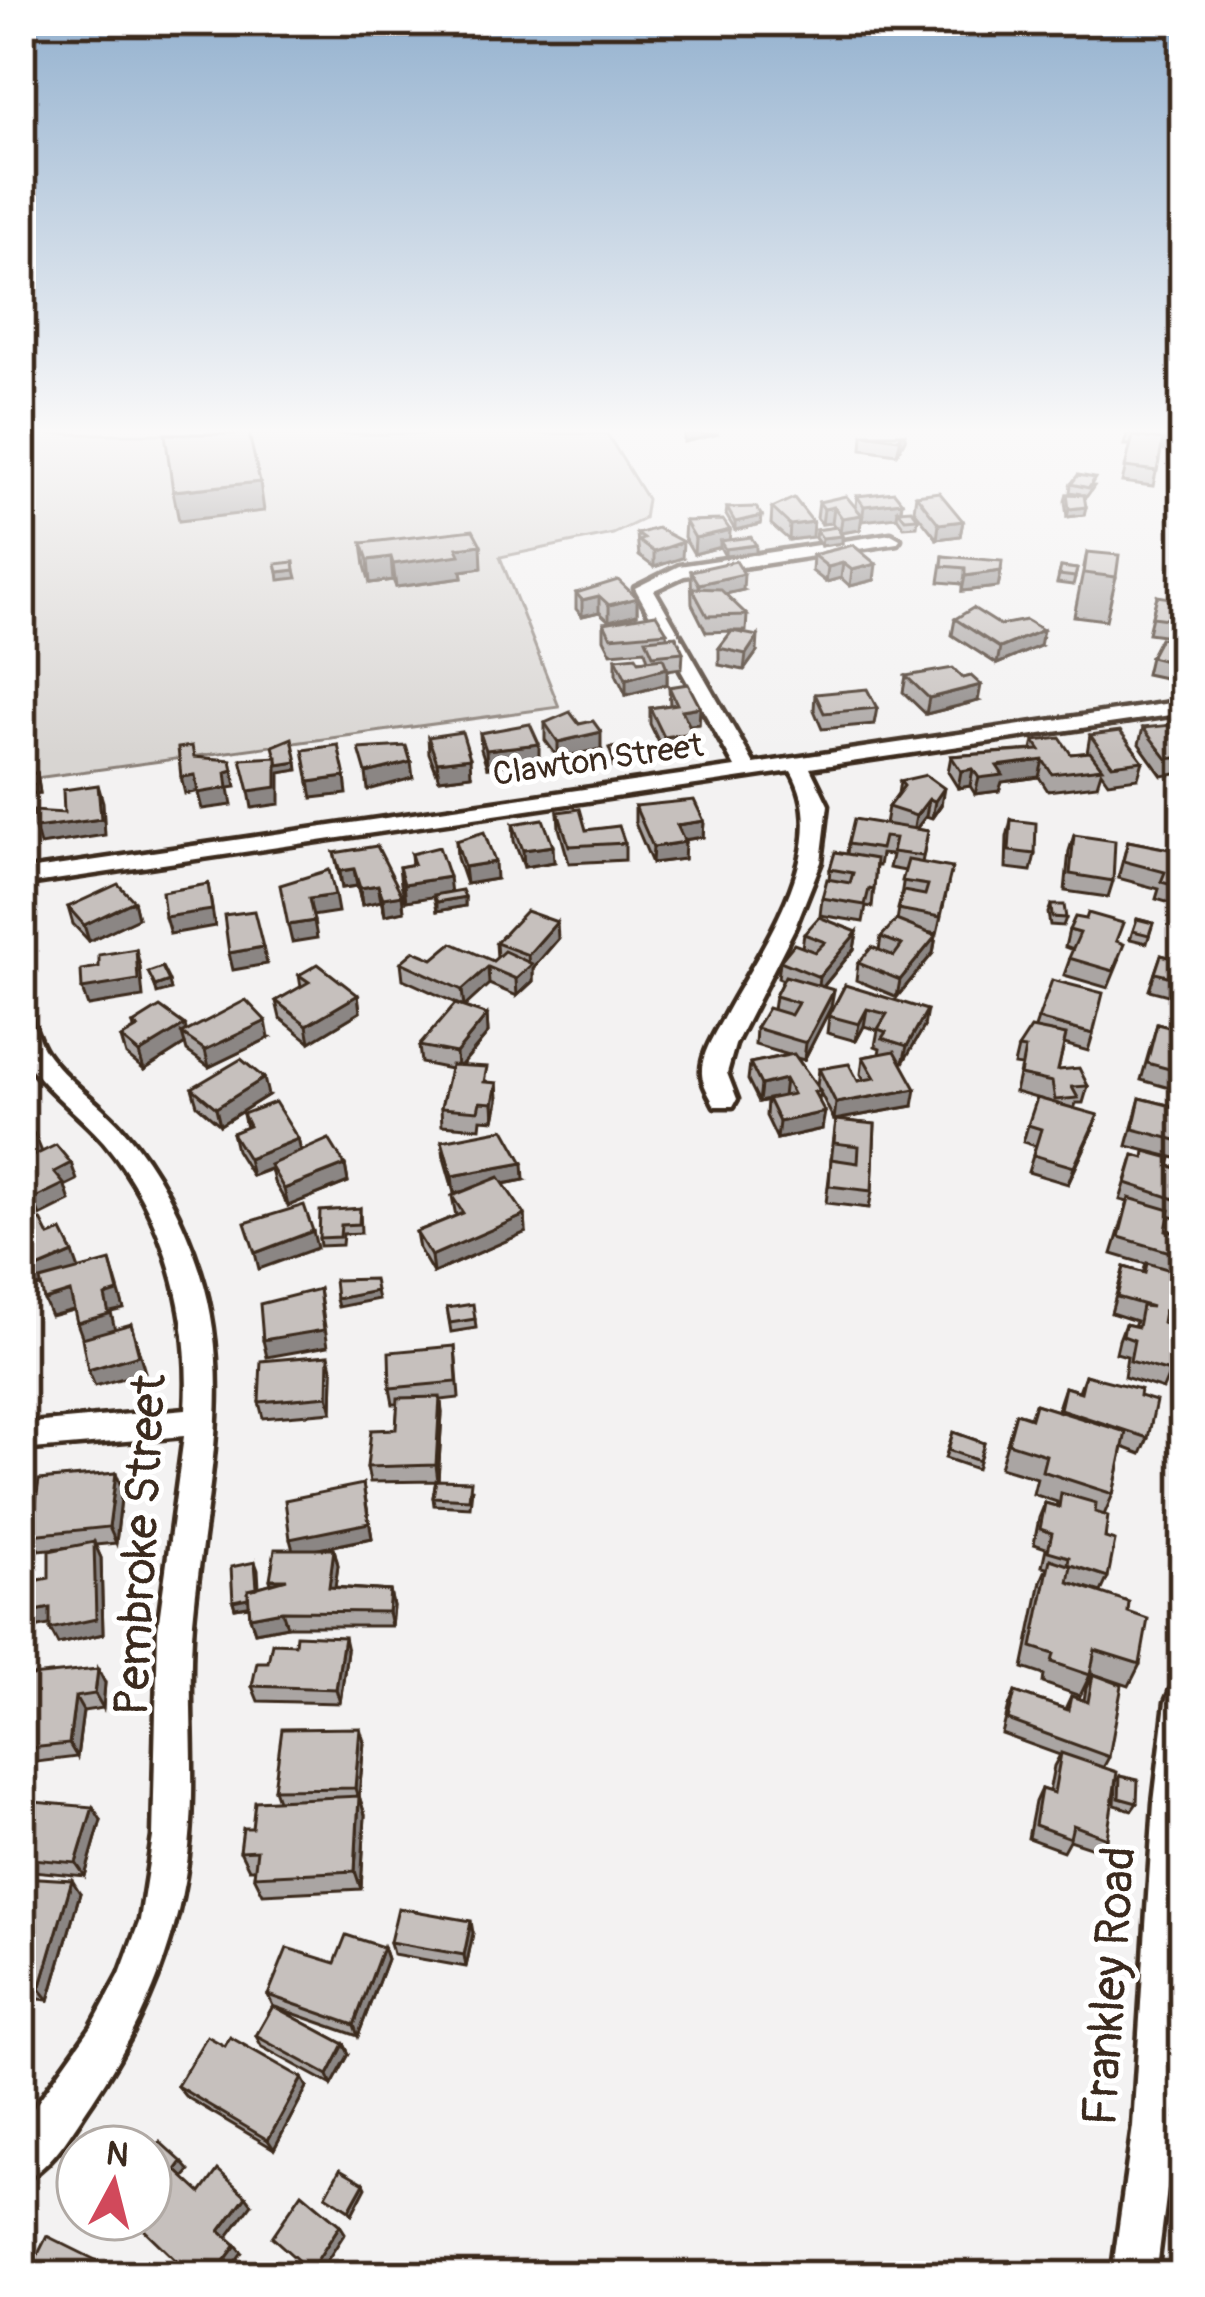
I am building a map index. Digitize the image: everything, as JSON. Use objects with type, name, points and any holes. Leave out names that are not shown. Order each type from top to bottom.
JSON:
[{"type":"street","points":[[748,771],[644,588],[680,571],[877,541]]},
{"type":"street","name":"Clawton Street","points":[[21,878],[1184,707]]},
{"type":"street","points":[[724,1099],[714,1073],[722,1045],[808,866],[818,827],[816,800],[797,764]]},
{"type":"street","name":"Pembroke Street","points":[[21,1024],[37,1059],[138,1168],[172,1238],[196,1318],[200,1421],[175,1634],[176,1835],[165,1889],[146,1959],[115,2024],[72,2097],[21,2160]]},
{"type":"street","points":[[21,1437],[200,1421]]},
{"type":"street","name":"Frankley Road","points":[[1134,2276],[1156,2103],[1173,1803],[1184,1702]]},
{"type":"shaded area","points":[[21,541],[578,541],[500,557],[559,707],[21,780]]},
{"type":"building","points":[[479,541],[481,545],[457,548],[460,555],[393,564],[391,557],[368,560],[362,543]]},
{"type":"building","points":[[639,541],[683,542],[654,552]]},
{"type":"building","points":[[720,541],[756,545],[725,549]]},
{"type":"building","points":[[853,545],[876,564],[852,570],[843,563],[828,567],[813,555]]},
{"type":"building","points":[[1087,552],[1119,555],[1116,577],[1084,573]]},
{"type":"building","points":[[943,556],[1002,561],[1001,571],[965,576],[965,568],[942,566]]},
{"type":"building","points":[[736,561],[744,574],[699,584],[691,571]]},
{"type":"building","points":[[294,562],[295,570],[278,572],[276,564]]},
{"type":"building","points":[[1061,567],[1077,569],[1075,577],[1059,575]]},
{"type":"building","points":[[618,580],[637,598],[609,605],[599,596],[582,600],[576,593]]},
{"type":"building","points":[[692,588],[720,589],[747,615],[707,616]]},
{"type":"building","points":[[1157,596],[1184,600],[1183,621],[1152,617]]},
{"type":"building","points":[[973,608],[1000,625],[1026,620],[1043,630],[1000,648],[955,619]]},
{"type":"building","points":[[656,614],[667,632],[611,637],[604,623]]},
{"type":"building","points":[[732,631],[758,636],[746,654],[719,648]]},
{"type":"building","points":[[676,636],[683,652],[653,655],[646,639]]},
{"type":"building","points":[[1160,638],[1183,643],[1174,663],[1150,657]]},
{"type":"building","points":[[636,656],[639,661],[663,658],[667,668],[626,679],[616,658]]},
{"type":"building","points":[[953,668],[981,685],[929,698],[906,676]]},
{"type":"building","points":[[688,684],[700,707],[682,710],[693,733],[664,737],[650,708],[677,704],[669,687]]},
{"type":"building","points":[[867,689],[877,708],[824,713],[815,694]]},
{"type":"building","points":[[570,712],[579,724],[593,721],[601,732],[558,742],[545,723]]},
{"type":"building","points":[[530,724],[539,744],[486,750],[480,733]]},
{"type":"building","points":[[1171,725],[1184,742],[1184,757],[1167,759],[1143,728]]},
{"type":"building","points":[[1120,731],[1143,761],[1112,765],[1090,735]]},
{"type":"building","points":[[462,732],[470,758],[437,762],[428,737]]},
{"type":"building","points":[[292,738],[297,762],[278,765],[273,746]]},
{"type":"building","points":[[1060,738],[1071,754],[1090,752],[1102,768],[1052,774],[1043,760],[997,766],[1003,775],[979,778],[973,769],[961,771],[951,756],[1040,750],[1034,741]]},
{"type":"building","points":[[338,745],[345,777],[309,782],[303,750]]},
{"type":"building","points":[[637,745],[641,755],[613,759],[609,748]]},
{"type":"building","points":[[192,746],[194,757],[231,760],[233,770],[226,772],[228,788],[198,793],[195,775],[181,777],[178,748]]},
{"type":"building","points":[[406,746],[411,762],[366,773],[359,749]]},
{"type":"building","points":[[277,757],[277,787],[249,791],[241,759]]},
{"type":"building","points":[[37,773],[37,784],[21,786],[21,775]]},
{"type":"building","points":[[926,775],[944,788],[935,801],[929,799],[916,816],[888,807],[904,786],[900,781]]},
{"type":"building","points":[[98,785],[101,819],[35,828],[34,811],[64,813],[63,790]]},
{"type":"building","points":[[694,800],[704,821],[677,825],[685,842],[653,847],[635,806]]},
{"type":"building","points":[[580,809],[586,830],[619,826],[625,843],[569,846],[558,812]]},
{"type":"building","points":[[543,819],[553,846],[523,850],[513,824]]},
{"type":"building","points":[[854,819],[928,831],[923,856],[892,852],[895,838],[884,837],[881,849],[848,844]]},
{"type":"building","points":[[1011,820],[1036,823],[1035,854],[1009,851]]},
{"type":"building","points":[[484,832],[495,862],[464,867],[456,841]]},
{"type":"building","points":[[1074,835],[1115,841],[1113,881],[1070,874]]},
{"type":"building","points":[[1128,841],[1184,852],[1184,888],[1161,882],[1165,872],[1123,861]]},
{"type":"building","points":[[377,846],[402,895],[383,898],[378,885],[360,888],[354,869],[340,871],[334,853]]},
{"type":"building","points":[[439,847],[449,877],[404,884],[399,867],[414,864],[411,854]]},
{"type":"building","points":[[835,852],[876,859],[874,890],[869,889],[865,905],[822,898],[827,879],[850,883],[853,873],[830,869]]},
{"type":"building","points":[[908,860],[952,868],[940,917],[898,909],[903,891],[925,895],[928,885],[902,881]]},
{"type":"building","points":[[329,870],[335,895],[309,899],[314,921],[288,925],[280,885]]},
{"type":"building","points":[[118,884],[134,901],[84,925],[68,907]]},
{"type":"building","points":[[208,884],[212,910],[165,917],[162,892]]},
{"type":"building","points":[[462,890],[465,897],[437,902],[434,895]]},
{"type":"building","points":[[1051,905],[1064,905],[1066,918],[1052,917]]},
{"type":"building","points":[[254,911],[263,947],[229,953],[224,915]]},
{"type":"building","points":[[526,911],[557,922],[528,955],[496,943]]},
{"type":"building","points":[[1088,913],[1123,923],[1116,941],[1124,944],[1113,971],[1069,958],[1080,933],[1069,930],[1075,917],[1086,919]]},
{"type":"building","points":[[819,917],[857,932],[819,977],[780,961],[794,944],[815,952],[825,942],[804,934]]},
{"type":"building","points":[[1137,919],[1153,923],[1149,935],[1133,931]]},
{"type":"building","points":[[896,920],[936,936],[900,980],[858,963],[872,947],[894,956],[902,945],[881,937]]},
{"type":"building","points":[[452,943],[493,961],[504,951],[532,964],[516,979],[488,967],[462,990],[401,962],[414,951],[433,959]]},
{"type":"building","points":[[136,949],[138,980],[82,989],[81,970],[99,967],[99,955]]},
{"type":"building","points":[[1161,955],[1184,961],[1184,980],[1155,973]]},
{"type":"building","points":[[318,964],[358,995],[307,1025],[276,1001],[309,982],[299,975]]},
{"type":"building","points":[[162,967],[169,981],[155,986],[148,972]]},
{"type":"building","points":[[785,976],[834,990],[806,1043],[756,1028],[768,1008],[791,1015],[798,1003],[775,996]]},
{"type":"building","points":[[1052,980],[1103,993],[1093,1034],[1038,1019]]},
{"type":"building","points":[[845,985],[927,1010],[907,1046],[882,1038],[886,1032],[878,1029],[887,1014],[867,1009],[859,1024],[829,1016]]},
{"type":"building","points":[[246,1000],[266,1021],[205,1050],[182,1034]]},
{"type":"building","points":[[455,1004],[487,1015],[456,1053],[419,1046]]},
{"type":"building","points":[[160,1007],[185,1025],[139,1053],[121,1038]]},
{"type":"building","points":[[1157,1024],[1184,1031],[1184,1073],[1147,1063]]},
{"type":"building","points":[[1031,1028],[1066,1035],[1058,1070],[1079,1068],[1088,1086],[1072,1087],[1078,1098],[1055,1100],[1052,1082],[1020,1075],[1025,1049],[1018,1048]]},
{"type":"building","points":[[895,1051],[916,1089],[836,1103],[819,1069],[849,1064],[858,1081],[875,1078],[863,1057]]},
{"type":"building","points":[[794,1054],[820,1091],[814,1092],[825,1112],[779,1122],[768,1099],[793,1094],[785,1079],[761,1085],[750,1063]]},
{"type":"building","points":[[241,1059],[264,1078],[216,1108],[192,1088]]},
{"type":"building","points":[[451,1065],[487,1067],[484,1082],[497,1083],[493,1103],[480,1102],[478,1111],[441,1108]]},
{"type":"building","points":[[1037,1098],[1098,1115],[1074,1167],[1033,1155],[1041,1129],[1028,1125]]},
{"type":"building","points":[[1140,1098],[1184,1109],[1184,1142],[1133,1129]]},
{"type":"building","points":[[275,1102],[298,1139],[248,1159],[232,1133],[249,1126],[243,1114]]},
{"type":"building","points":[[836,1120],[875,1124],[872,1191],[829,1186],[831,1159],[858,1163],[859,1146],[834,1143]]},
{"type":"building","points":[[21,1121],[35,1135],[21,1143]]},
{"type":"building","points":[[504,1129],[523,1163],[452,1176],[442,1141]]},
{"type":"building","points":[[329,1139],[345,1165],[284,1189],[270,1165]]},
{"type":"building","points":[[56,1145],[71,1163],[54,1172],[64,1184],[33,1199],[27,1191],[21,1195],[21,1162]]},
{"type":"building","points":[[1145,1151],[1171,1158],[1169,1166],[1184,1170],[1184,1202],[1126,1183],[1134,1155],[1144,1158]]},
{"type":"building","points":[[499,1177],[525,1215],[431,1256],[416,1232],[463,1213],[452,1196]]},
{"type":"building","points":[[1129,1198],[1170,1210],[1166,1230],[1181,1235],[1177,1254],[1119,1237]]},
{"type":"building","points":[[304,1205],[313,1231],[255,1253],[245,1223]]},
{"type":"building","points":[[360,1208],[359,1224],[341,1225],[340,1237],[319,1238],[320,1211]]},
{"type":"building","points":[[41,1220],[49,1236],[62,1231],[73,1253],[21,1275],[21,1228]]},
{"type":"building","points":[[110,1261],[118,1292],[105,1296],[109,1314],[77,1323],[70,1292],[44,1300],[40,1280]]},
{"type":"building","points":[[1147,1263],[1184,1274],[1181,1316],[1164,1311],[1162,1323],[1177,1327],[1170,1372],[1130,1361],[1134,1340],[1123,1336],[1125,1324],[1138,1327],[1142,1306],[1152,1307],[1117,1297],[1124,1267],[1145,1273]]},
{"type":"building","points":[[374,1279],[376,1291],[336,1299],[334,1280]]},
{"type":"building","points":[[319,1289],[324,1330],[263,1340],[260,1304]]},
{"type":"building","points":[[473,1304],[475,1319],[450,1323],[447,1308]]},
{"type":"building","points":[[131,1324],[139,1355],[88,1370],[82,1338]]},
{"type":"building","points":[[455,1346],[457,1382],[390,1388],[389,1352]]},
{"type":"building","points":[[329,1355],[328,1396],[259,1402],[261,1361]]},
{"type":"building","points":[[1085,1375],[1140,1389],[1139,1396],[1156,1401],[1148,1438],[1060,1409],[1065,1387],[1081,1392]]},
{"type":"building","points":[[440,1397],[436,1465],[367,1467],[371,1430],[396,1429],[398,1398]]},
{"type":"building","points":[[1035,1404],[1126,1432],[1113,1494],[1042,1471],[1046,1455],[1008,1443],[1016,1413],[1031,1418]]},
{"type":"building","points":[[953,1432],[984,1443],[979,1461],[948,1450]]},
{"type":"building","points":[[116,1473],[109,1527],[31,1535],[39,1480]]},
{"type":"building","points":[[436,1480],[471,1481],[469,1499],[433,1497]]},
{"type":"building","points":[[363,1484],[369,1523],[290,1539],[285,1500]]},
{"type":"building","points":[[1061,1493],[1096,1503],[1095,1512],[1108,1516],[1105,1538],[1115,1541],[1108,1577],[1068,1564],[1069,1557],[1048,1551],[1052,1533],[1040,1529],[1045,1503],[1059,1507]]},
{"type":"building","points":[[94,1542],[96,1619],[50,1629],[50,1608],[21,1614],[21,1584],[49,1578],[49,1551]]},
{"type":"building","points":[[275,1549],[334,1549],[329,1587],[390,1591],[388,1612],[282,1611],[250,1617],[248,1590],[287,1579],[270,1579]]},
{"type":"building","points":[[1050,1559],[1071,1566],[1068,1582],[1129,1602],[1128,1612],[1148,1619],[1140,1664],[1095,1650],[1090,1675],[1052,1662],[1054,1654],[1032,1647]]},
{"type":"building","points":[[255,1562],[257,1588],[248,1590],[248,1598],[233,1601],[231,1567]]},
{"type":"building","points":[[296,1635],[344,1637],[336,1689],[252,1686],[257,1662],[268,1662],[272,1643],[295,1644]]},
{"type":"building","points":[[98,1669],[95,1694],[75,1697],[69,1744],[21,1749],[21,1677]]},
{"type":"building","points":[[1093,1674],[1122,1685],[1109,1757],[1008,1720],[1015,1692],[1068,1710],[1071,1696],[1088,1702]]},
{"type":"building","points":[[360,1728],[355,1788],[274,1789],[282,1729]]},
{"type":"building","points":[[1061,1753],[1117,1772],[1107,1838],[1073,1825],[1070,1838],[1035,1825],[1041,1789],[1054,1793]]},
{"type":"building","points":[[1120,1776],[1138,1780],[1137,1803],[1119,1798]]},
{"type":"building","points":[[359,1796],[355,1871],[254,1876],[257,1850],[240,1851],[243,1828],[252,1828],[255,1801]]},
{"type":"building","points":[[21,1801],[93,1807],[76,1863],[21,1858]]},
{"type":"building","points":[[21,1877],[72,1880],[40,1989],[21,1987]]},
{"type":"building","points":[[398,1908],[471,1921],[464,1955],[390,1942]]},
{"type":"building","points":[[346,1935],[383,1947],[354,2025],[268,1995],[287,1948],[335,1963]]},
{"type":"building","points":[[273,2006],[344,2044],[328,2075],[256,2036]]},
{"type":"building","points":[[207,2036],[225,2046],[230,2037],[302,2078],[268,2140],[177,2086]]},
{"type":"building","points":[[174,2155],[182,2162],[176,2170],[201,2193],[218,2170],[246,2196],[220,2231],[236,2245],[213,2276],[192,2276],[158,2243],[174,2243]]},
{"type":"building","points":[[340,2169],[364,2183],[349,2210],[326,2195]]},
{"type":"building","points":[[302,2193],[340,2225],[310,2271],[272,2237]]},
{"type":"building","points":[[47,2236],[128,2276],[27,2276]]}]
